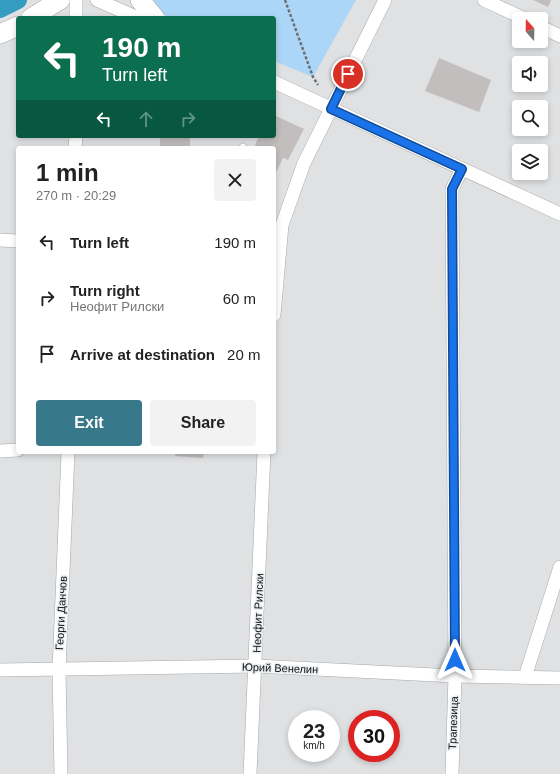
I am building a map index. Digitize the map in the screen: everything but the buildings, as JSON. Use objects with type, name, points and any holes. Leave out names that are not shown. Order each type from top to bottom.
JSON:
[{"type":"main road","points":[[34,16],[60,0]]},
{"type":"main road","points":[[140,0],[152,16]]},
{"type":"street","points":[[76,0],[76,16]]},
{"type":"street","points":[[97,0],[133,16]]},
{"type":"street","points":[[276,270],[278,225],[304,163],[385,0]]},
{"type":"street","points":[[484,0],[512,13]]},
{"type":"street","points":[[548,30],[560,36]]},
{"type":"street","points":[[276,83],[560,214]]},
{"type":"street","name":"Трапезица","points":[[452,774],[455,676],[452,189],[462,169]]},
{"type":"street","points":[[0,240],[16,240]]},
{"type":"street","points":[[0,451],[16,450]]},
{"type":"street","name":"Георги Данчов","points":[[61,774],[59,670],[68,454]]},
{"type":"street","name":"Неофит Рилски","points":[[250,774],[256,666],[264,454]]},
{"type":"street","points":[[525,677],[560,567]]},
{"type":"street","name":"Юрий Венелин","points":[[0,670],[256,666],[455,676],[560,678]]},
{"type":"path","points":[[285,0],[313,77],[331,109]]},
{"type":"shaded area","points":[[152,0],[356,0],[313,77],[276,62],[276,16],[167,16]]},
{"type":"waterway","points":[[0,9],[18,0]]},
{"type":"route","points":[[348,74],[331,109],[462,169],[452,189],[455,660]]}]
